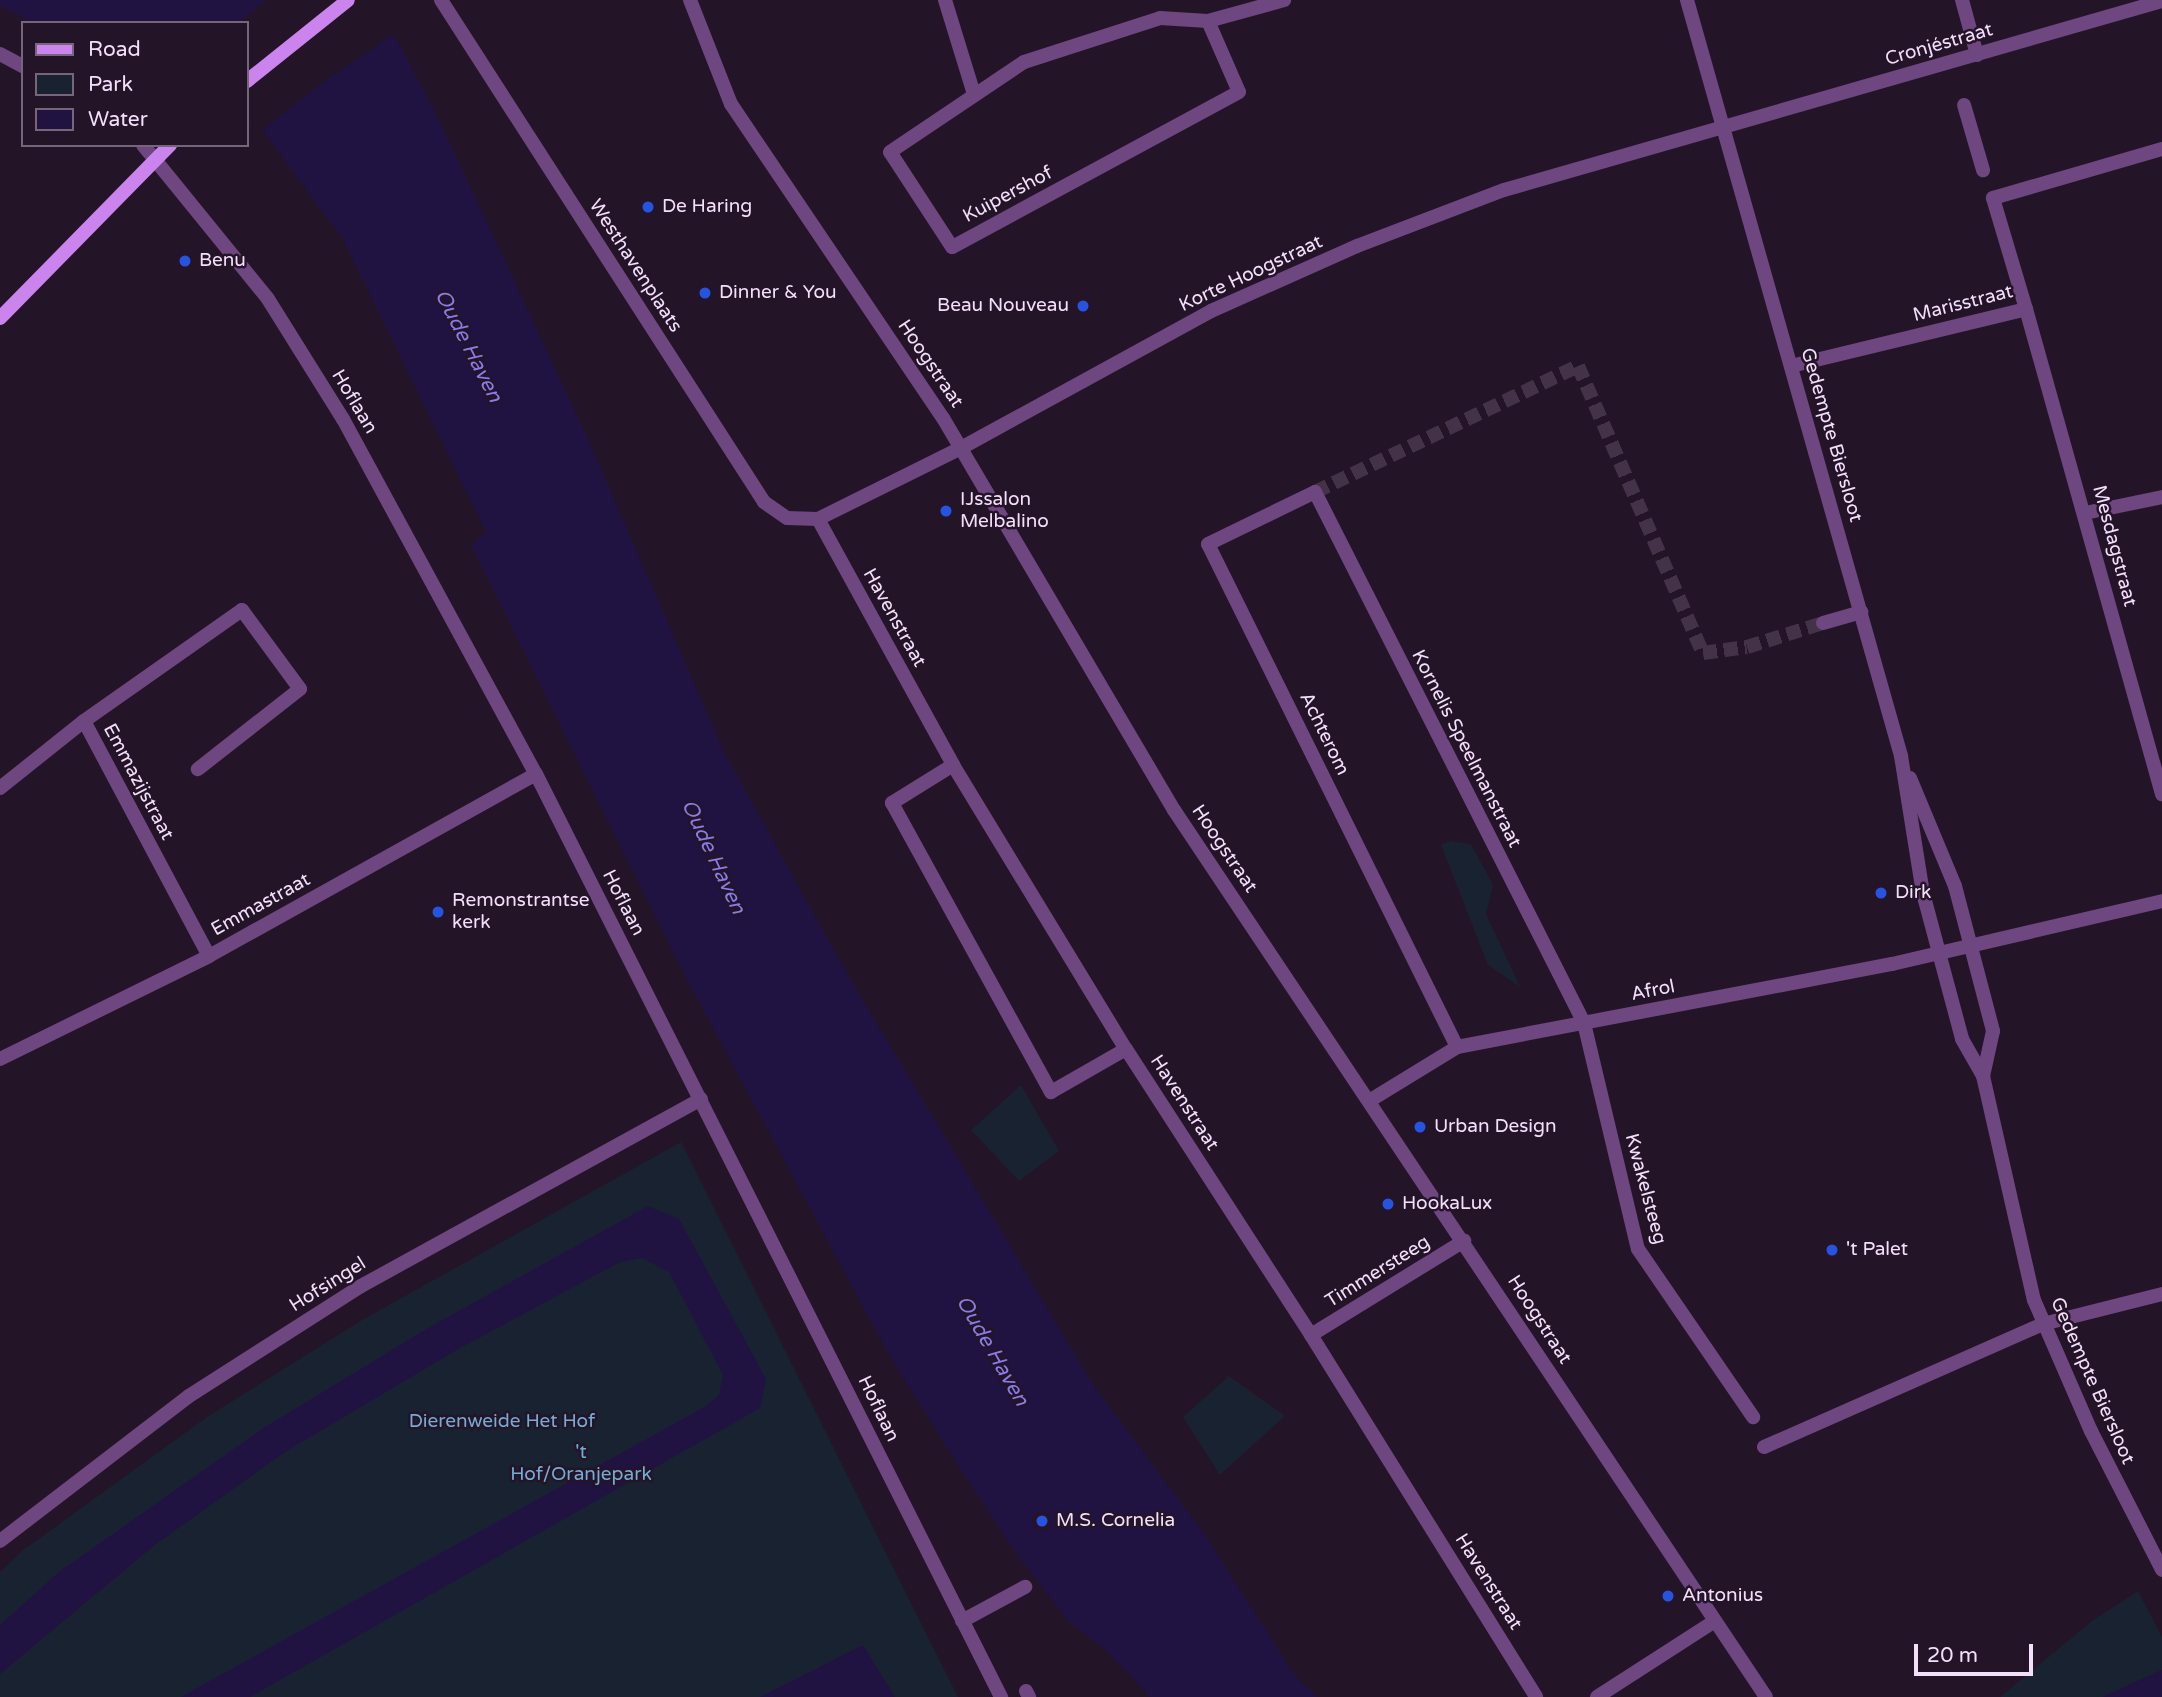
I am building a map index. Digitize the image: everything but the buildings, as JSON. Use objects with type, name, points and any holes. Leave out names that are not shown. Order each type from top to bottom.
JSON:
[{"type":"street","points":[[248,80],[348,0]]},
{"type":"street","name":"Westhavenplaats","points":[[441,0],[764,502],[787,518],[818,519]]},
{"type":"street","name":"Hoogstraat","points":[[690,0],[731,104],[961,448],[1174,810],[1766,1697]]},
{"type":"street","points":[[945,0],[974,94]]},
{"type":"street","name":"Kuipershof","points":[[1208,21],[1239,92],[952,247],[890,152],[1024,62],[1160,18],[1208,21],[1284,0]]},
{"type":"street","name":"Gedempte Biersloot","points":[[1687,0],[1725,124],[1901,756],[1923,893],[1962,1039],[1983,1076],[2043,1324],[2162,1570]]},
{"type":"street","points":[[1962,0],[1978,55]]},
{"type":"street","name":"Cronjéstraat","points":[[1725,124],[1978,55],[2162,1]]},
{"type":"street","points":[[0,54],[21,65]]},
{"type":"street","points":[[1964,106],[1983,170]]},
{"type":"street","name":"Korte Hoogstraat","points":[[818,519],[961,448],[1211,311],[1357,246],[1504,190],[1725,124]]},
{"type":"street","name":"Hoflaan","points":[[145,147],[268,299],[336,408],[536,774],[1002,1697]]},
{"type":"street","points":[[0,318],[168,147]]},
{"type":"street","name":"Marisstraat","points":[[1791,366],[2026,309],[1993,198],[2162,149]]},
{"type":"street","name":"Mesdagstraat","points":[[2026,309],[2162,794]]},
{"type":"street","name":"Kornelis Speelmanstraat","points":[[1315,492],[1584,1023]]},
{"type":"street","name":"Achterom","points":[[1315,492],[1208,544],[1457,1047]]},
{"type":"street","points":[[2085,513],[2162,497]]},
{"type":"street","name":"Havenstraat","points":[[818,519],[953,765],[1126,1049],[1311,1335],[1536,1697]]},
{"type":"street","points":[[84,721],[242,610],[300,689],[198,769]]},
{"type":"street","points":[[1823,622],[1861,612]]},
{"type":"street","name":"Emmazijstraat","points":[[0,788],[84,721],[209,956]]},
{"type":"street","name":"Gedempte Biersloot","points":[[1901,756],[1955,886],[1964,947],[1993,1031],[1983,1076]]},
{"type":"street","points":[[953,765],[892,803],[1051,1092],[1126,1049]]},
{"type":"street","name":"Emmastraat","points":[[0,1059],[209,956],[536,774]]},
{"type":"street","name":"Afrol","points":[[1369,1101],[1457,1047],[1964,947],[2162,901]]},
{"type":"street","name":"Kwakelsteeg","points":[[1584,1023],[1638,1249],[1753,1417]]},
{"type":"street","name":"Hofsingel","points":[[0,1541],[189,1396],[361,1286],[701,1098]]},
{"type":"street","name":"Timmersteeg","points":[[1311,1335],[1464,1241]]},
{"type":"street","points":[[1764,1447],[2043,1324],[2162,1294]]},
{"type":"street","points":[[962,1621],[1025,1587]]},
{"type":"street","points":[[1597,1697],[1715,1621]]},
{"type":"green space","points":[[1451,841],[1471,844],[1493,885],[1486,914],[1520,987],[1488,965],[1441,845]]},
{"type":"green space","points":[[1021,1085],[1059,1151],[1019,1181],[971,1130]]},
{"type":"green space","name":"'t Hof/Oranjepark","points":[[681,1142],[958,1697],[0,1697],[0,1572],[22,1551],[207,1417],[362,1320]]},
{"type":"green space","points":[[1229,1376],[1285,1416],[1220,1475],[1183,1417]]},
{"type":"green space","points":[[2138,1591],[2162,1637],[2162,1670],[2103,1697],[2000,1697],[2092,1621]]},
{"type":"water","name":"Oude Haven","points":[[0,0],[277,0],[336,74],[394,34],[440,122],[587,437],[724,752],[846,972],[1092,1383],[1203,1532],[1296,1677],[1318,1697],[1150,1697],[1108,1652],[1070,1623],[1013,1549],[952,1456],[887,1351],[683,972],[471,545],[486,532],[344,241],[248,110],[248,21],[32,21],[0,6]]},
{"type":"water","points":[[648,1206],[679,1219],[766,1379],[760,1408],[250,1697],[181,1697],[708,1405],[719,1395],[723,1375],[669,1272],[642,1258],[620,1262],[460,1348],[285,1452],[156,1544],[0,1674],[0,1625],[59,1572],[262,1429],[428,1328]]},
{"type":"water","points":[[863,1645],[895,1697],[760,1697]]},
{"type":"water","points":[[2162,1670],[2162,1697],[2103,1697]]},
{"type":"pier","points":[[266,0],[281,0],[338,71],[260,132],[248,116],[248,21],[240,21]]},
{"type":"tunnel","points":[[1315,492],[1578,366],[1703,653],[1747,647],[1823,623]]},
{"type":"place","name":"De Haring","points":[[648,207]]},
{"type":"place","name":"Benu","points":[[185,261]]},
{"type":"place","name":"Dinner & You","points":[[705,293]]},
{"type":"place","name":"Beau Nouveau","points":[[1083,306]]},
{"type":"place","name":"IJssalon Melbalino","points":[[946,511]]},
{"type":"place","name":"Dirk","points":[[1881,893]]},
{"type":"place","name":"Remonstrantse kerk","points":[[438,912]]},
{"type":"place","name":"Urban Design","points":[[1420,1127]]},
{"type":"place","name":"HookaLux","points":[[1388,1204]]},
{"type":"place","name":"'t Palet","points":[[1832,1250]]},
{"type":"place","name":"M.S. Cornelia","points":[[1042,1521]]},
{"type":"place","name":"Antonius","points":[[1668,1596]]},
{"type":"park label","name":"Dierenweide Het Hof","points":[[502,1422]]}]
